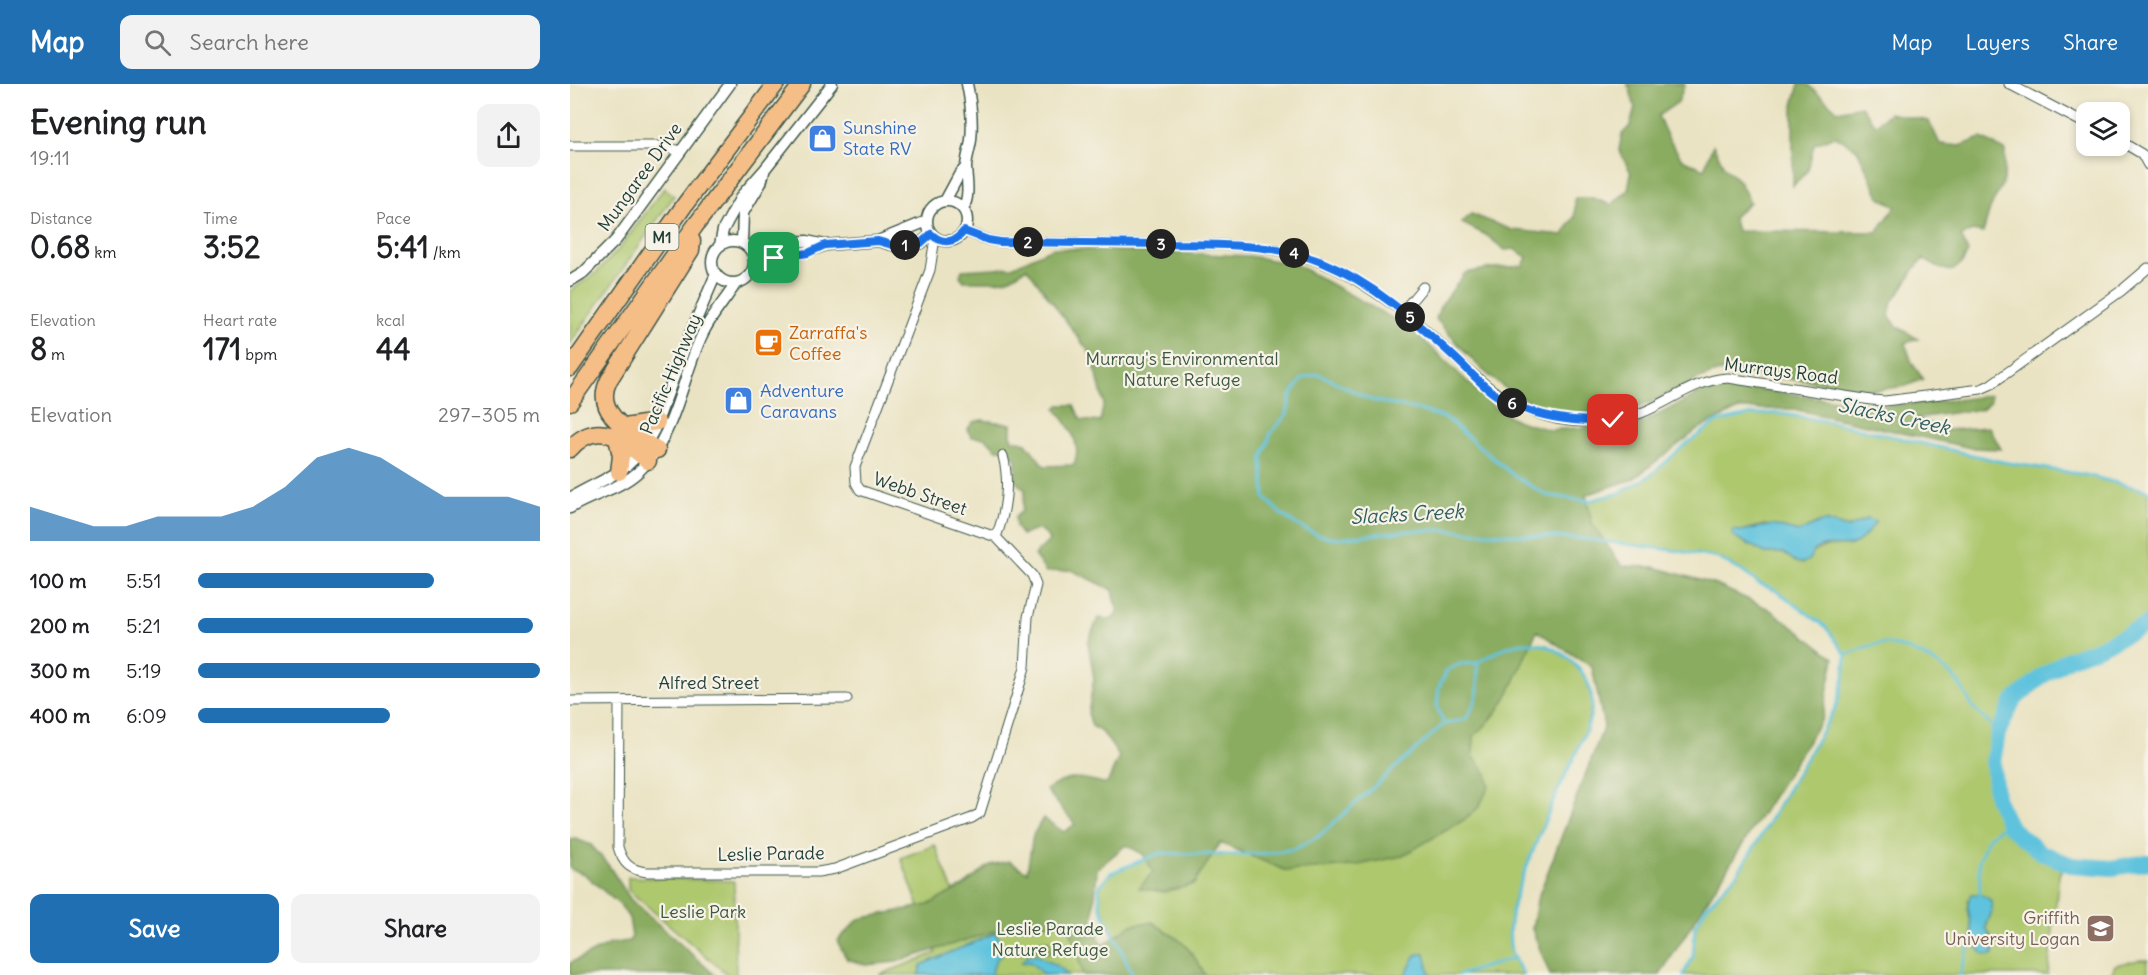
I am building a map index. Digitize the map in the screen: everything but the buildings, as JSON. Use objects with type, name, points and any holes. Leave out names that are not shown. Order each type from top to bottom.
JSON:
[{"type":"highway","points":[[758,107],[759,84]]},
{"type":"highway","name":"M1","points":[[570,368],[686,203],[776,84]]},
{"type":"highway","name":"M1","points":[[570,402],[695,226],[802,84]]},
{"type":"highway","points":[[648,452],[621,433],[608,412],[604,400],[605,389],[691,250],[695,226]]},
{"type":"highway","points":[[570,449],[580,438],[590,433],[621,433],[657,422]]},
{"type":"highway","points":[[619,472],[621,433]]},
{"type":"street","name":"Mungaree Drive","points":[[570,281],[583,273],[616,240],[730,84]]},
{"type":"street","points":[[765,169],[761,183],[743,213],[745,245],[753,256],[753,268],[747,278],[736,283],[724,281],[716,274],[712,262],[713,255],[720,245],[723,230],[737,202],[832,84]]},
{"type":"street","points":[[963,209],[967,202],[966,167],[972,121],[967,84]]},
{"type":"street","points":[[2009,84],[2076,119]]},
{"type":"street","points":[[570,146],[660,146],[681,151]]},
{"type":"street","points":[[2130,147],[2142,154],[2148,165]]},
{"type":"street","points":[[945,201],[966,167]]},
{"type":"street","points":[[945,201],[952,202],[963,209],[967,220],[964,231],[948,242],[933,236],[927,221],[930,210],[945,201]]},
{"type":"street","points":[[720,245],[731,241],[745,245],[807,241],[825,245],[878,241],[927,221]]},
{"type":"street","name":"Murrays Road","points":[[964,231],[1000,242],[1252,245],[1293,253],[1324,263],[1403,311],[1480,382],[1503,399],[1556,419],[1585,422],[1613,420],[1641,413],[1704,381],[1728,378],[1878,401],[1981,389],[1990,385],[2121,291],[2148,268]]},
{"type":"street","points":[[878,241],[896,246],[909,245],[921,243],[933,236]]},
{"type":"street","name":"Webb Street","points":[[933,236],[930,270],[855,467],[856,483],[860,490],[996,537],[1032,575],[1036,585],[1028,617]]},
{"type":"street","points":[[753,268],[774,258],[808,253],[825,245]]},
{"type":"street","name":"Pacific Highway","points":[[570,508],[621,485],[633,477],[648,452],[690,334],[716,274]]},
{"type":"street","name":"Pacific Highway","points":[[570,498],[619,472],[648,452],[664,437],[704,332],[736,283]]},
{"type":"street","points":[[1403,311],[1423,286]]},
{"type":"street","points":[[996,537],[1002,522],[1007,476],[1003,456]]},
{"type":"street","name":"Leslie Parade","points":[[619,700],[618,847],[621,858],[627,865],[637,871],[647,872],[818,872],[835,869],[980,813],[1022,681],[1028,617]]},
{"type":"street","name":"Alfred Street","points":[[570,701],[847,699]]},
{"type":"green space","points":[[1627,84],[1685,84],[1678,102],[1658,116],[1668,138],[1682,159],[1704,169],[1713,145],[1725,168],[1739,181],[1750,202],[1733,217],[1737,231],[1877,232],[1896,206],[1880,198],[1857,149],[1835,136],[1814,144],[1808,170],[1793,186],[1793,105],[1799,84],[1807,84],[1838,111],[1861,106],[1875,125],[1889,113],[1929,121],[1940,144],[1960,146],[1981,138],[2005,150],[2004,180],[1990,209],[1983,233],[1972,231],[1961,236],[1968,252],[1962,263],[1952,271],[1939,268],[1923,259],[1892,301],[1889,316],[1898,327],[1918,339],[1905,343],[1912,363],[1923,379],[1906,386],[1877,390],[1724,371],[1703,377],[1633,409],[1595,413],[1567,412],[1543,407],[1522,398],[1486,373],[1436,319],[1440,307],[1465,273],[1523,266],[1527,257],[1514,249],[1505,250],[1486,235],[1462,223],[1471,214],[1512,230],[1563,235],[1575,216],[1575,198],[1593,198],[1611,205],[1628,190],[1631,173],[1619,150],[1622,134],[1630,126],[1635,108]]},
{"type":"green space","points":[[664,188],[674,196],[570,344],[570,291],[597,272],[618,250]]},
{"type":"green space","name":"Murray's Environmental Nature Refuge","points":[[1052,248],[1249,256],[1295,264],[1412,329],[1495,408],[1518,421],[1550,430],[1642,423],[1702,392],[1724,385],[1882,406],[1990,395],[1990,402],[1982,409],[1916,418],[1947,430],[1989,427],[2001,449],[1971,448],[1793,409],[1739,409],[1700,428],[1633,479],[1586,495],[1592,524],[1622,566],[1654,567],[1714,584],[1769,609],[1834,658],[1822,719],[1660,975],[1550,975],[1532,929],[1537,900],[1604,726],[1592,667],[1537,631],[1505,700],[1474,736],[1473,756],[1487,774],[1489,786],[1479,807],[1464,820],[1402,856],[1353,866],[1287,871],[1220,843],[1194,884],[1164,892],[1139,888],[1153,872],[1143,854],[1126,845],[1097,869],[1093,921],[1102,946],[1131,925],[1152,922],[1189,949],[1205,975],[1083,975],[1071,932],[1064,923],[1008,927],[896,962],[866,965],[847,959],[837,941],[859,919],[928,905],[963,886],[990,865],[1009,861],[1027,872],[1033,835],[1043,818],[1064,832],[1075,824],[1046,790],[1062,781],[1075,778],[1107,784],[1119,756],[1103,733],[1092,726],[1088,713],[1094,679],[1088,642],[1098,618],[1112,619],[1118,613],[1113,590],[1071,570],[1046,572],[1034,555],[1049,541],[1047,536],[1039,529],[1022,535],[1016,527],[1015,517],[1022,511],[1025,490],[1016,482],[1016,459],[1007,449],[996,449],[986,438],[972,437],[967,430],[973,422],[982,420],[1011,424],[1011,439],[1026,443],[1044,466],[1074,465],[1077,450],[1073,435],[1056,409],[1059,405],[1074,405],[1081,420],[1100,422],[1104,403],[1092,356],[1027,268],[1009,279],[996,281],[964,281],[960,276],[962,270],[1012,267]]},
{"type":"green space","points":[[1777,413],[1830,422],[2003,462],[2086,475],[2148,491],[2148,624],[2100,647],[2068,659],[2041,677],[2013,701],[1998,733],[1993,762],[1996,798],[2010,827],[2040,852],[2065,863],[2059,875],[2048,975],[1683,975],[1693,957],[1695,926],[1707,906],[1737,874],[1836,707],[1844,678],[1846,655],[1826,627],[1777,591],[1758,583],[1718,558],[1585,539],[1566,498],[1588,501],[1620,493],[1651,475],[1686,444],[1717,422],[1749,415]],"holes":[[[1867,519],[1851,545],[1827,546],[1796,562],[1784,553],[1765,553],[1733,531],[1764,525],[1799,532],[1821,522],[1848,528]],[[1968,900],[1990,915],[1986,928],[1991,936],[1977,947],[1972,936],[1973,927]]]},
{"type":"green space","points":[[1526,643],[1547,645],[1569,659],[1586,678],[1592,702],[1585,735],[1556,792],[1513,902],[1509,928],[1511,953],[1524,975],[1430,975],[1429,970],[1416,956],[1405,975],[1133,975],[1100,906],[1099,887],[1111,873],[1160,853],[1232,855],[1269,853]]},
{"type":"green space","points":[[576,839],[591,845],[609,866],[631,900],[715,975],[570,975],[570,963],[610,944],[629,941],[632,937],[629,918],[621,906],[584,874],[570,869],[570,840]]},
{"type":"green space","name":"Leslie Parade Nature Refuge","points":[[935,845],[957,902],[1087,904],[1105,975],[879,975],[936,953],[901,858]]},
{"type":"green space","name":"Leslie Park","points":[[628,877],[734,881],[736,975],[728,975],[628,890]]},
{"type":"green space","points":[[1041,941],[1049,941],[1052,954],[1039,950],[1016,954],[1009,951],[1010,946],[1027,949]]},
{"type":"green space","points":[[2148,960],[2148,975],[2111,975],[2115,965]]},
{"type":"water","points":[[1867,519],[1876,522],[1859,541],[1845,546],[1821,546],[1812,553],[1809,560],[1803,563],[1796,562],[1784,553],[1765,553],[1733,536],[1733,530],[1741,531],[1772,525],[1799,532],[1821,522],[1848,528]]},
{"type":"water","points":[[1971,894],[1985,897],[1992,905],[1986,928],[1994,944],[1993,955],[1982,953],[1972,938],[1968,910]]},
{"type":"water","points":[[995,933],[1003,944],[1004,951],[996,959],[991,975],[919,975],[921,965]]},
{"type":"water","points":[[1425,954],[1430,975],[1405,975],[1416,955]]},
{"type":"water","points":[[1037,955],[1068,975],[1042,975],[1030,962],[1021,963],[1027,956]]},
{"type":"waterway","name":"Slacks Creek","points":[[1683,975],[1693,957],[1695,926],[1707,906],[1737,874],[1836,707],[1844,678],[1846,655],[1826,627],[1777,591],[1758,583],[1718,558],[1585,539],[1441,530],[1404,531],[1338,538],[1318,535],[1299,526],[1281,514],[1265,498],[1262,458],[1271,433],[1287,414],[1291,395],[1303,378],[1319,374],[1371,400],[1446,418],[1513,475],[1546,495],[1588,501],[1620,493],[1651,475],[1686,444],[1717,422],[1749,415],[1777,413],[1830,422],[2003,462],[2086,475],[2148,491]]},
{"type":"waterway","name":"Slacks Creek","points":[[2148,624],[2100,647],[2068,659],[2041,677],[2013,701],[1998,733],[1993,762],[1996,798],[2010,827],[2040,852],[2071,865],[2112,868],[2148,862]]},
{"type":"waterway","name":"Slacks Creek","points":[[1133,975],[1100,906],[1099,887],[1111,873],[1160,853],[1232,855],[1269,853],[1295,849],[1319,836],[1444,724],[1466,719],[1478,692],[1477,663],[1507,647],[1527,643],[1539,644],[1561,653],[1579,669],[1590,689],[1592,710],[1587,729],[1550,809],[1512,910],[1509,937],[1511,951],[1524,975]]},
{"type":"waterway","points":[[1846,655],[1871,646],[1886,644],[1905,648],[1925,657],[1944,669],[1958,682],[1972,706],[1998,733]]},
{"type":"waterway","points":[[1444,724],[1437,707],[1439,687],[1447,670],[1460,664],[1476,663]]},
{"type":"waterway","points":[[1980,897],[1979,861],[1988,838],[2008,822]]},
{"type":"waterway","points":[[1960,975],[1968,948],[1978,942]]},
{"type":"waterway","points":[[1459,975],[1514,958]]},
{"type":"place","name":"Sunshine State RV","points":[[822,138]]},
{"type":"place","name":"Zarraffa's Coffee","points":[[768,343]]},
{"type":"place","name":"Adventure Caravans","points":[[739,401]]},
{"type":"place","name":"Griffith University Logan","points":[[2101,928]]},
{"type":"route","points":[[774,258],[808,253],[825,245],[878,241],[896,246],[909,245],[921,243],[931,234],[934,238],[948,242],[960,236],[964,231],[1000,242],[1252,245],[1293,253],[1324,263],[1352,278],[1403,311],[1480,382],[1503,399],[1556,419],[1585,422],[1613,420]]}]
